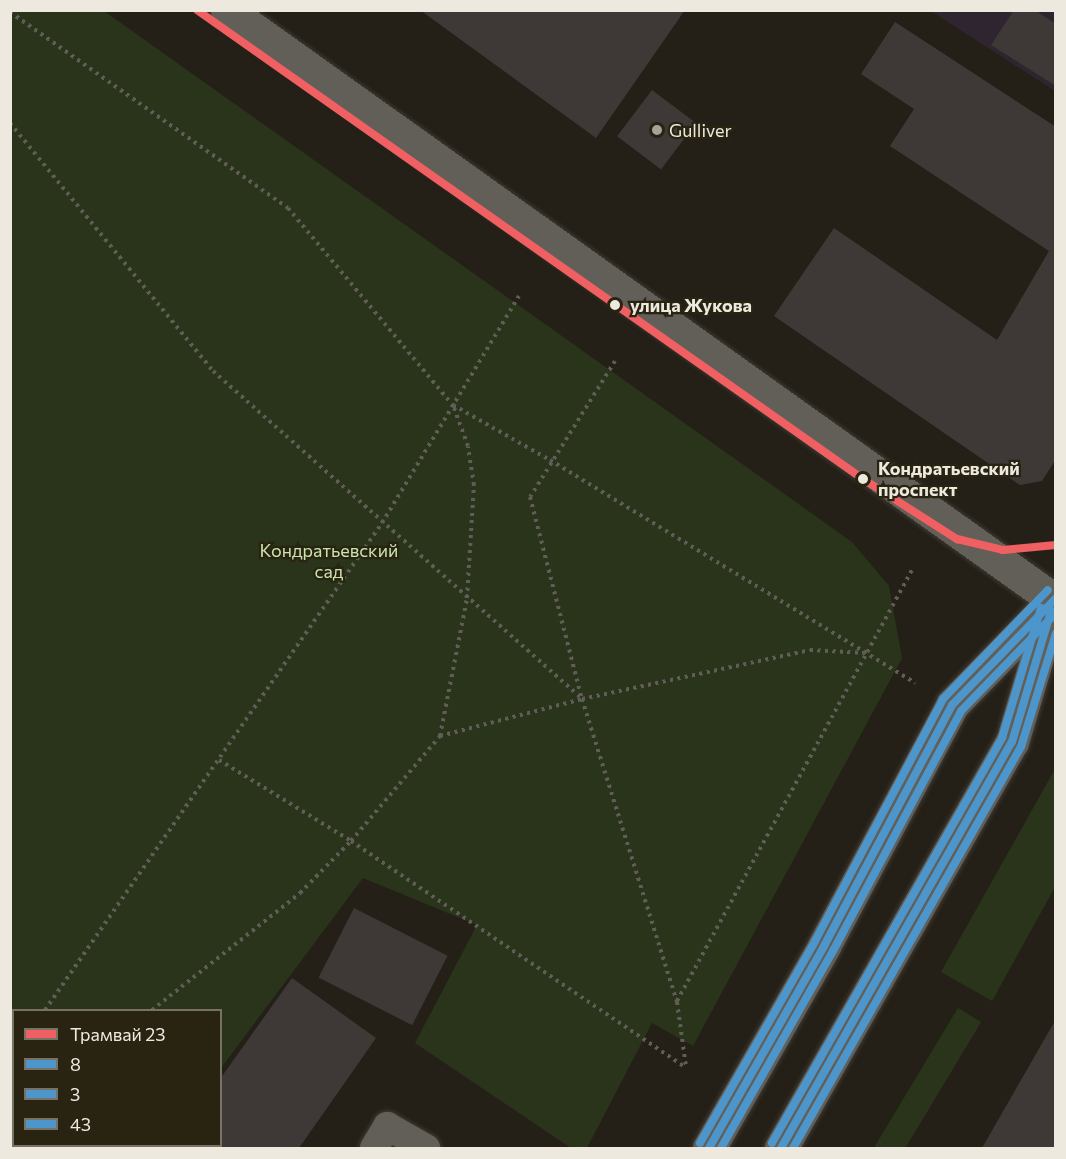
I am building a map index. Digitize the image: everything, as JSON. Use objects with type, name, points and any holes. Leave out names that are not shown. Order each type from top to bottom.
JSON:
[{"type":"main road","points":[[227,10],[1055,598]]},
{"type":"main road","points":[[709,1149],[824,946],[952,705],[1055,598]]},
{"type":"main road","points":[[781,1149],[1012,742],[1055,598]]},
{"type":"lane","points":[[374,1149],[387,1126],[426,1149]]},
{"type":"path","points":[[10,12],[288,208],[453,405],[468,446],[474,485],[467,598],[440,736],[351,841],[300,893],[155,1009]]},
{"type":"path","points":[[10,123],[213,371],[381,523],[582,699]]},
{"type":"path","points":[[46,1009],[381,523],[519,296]]},
{"type":"path","points":[[219,760],[351,841],[686,1067],[677,1002],[582,699],[531,497],[550,460],[615,361]]},
{"type":"path","points":[[453,405],[550,460],[915,683]]},
{"type":"path","points":[[677,1002],[913,568]]},
{"type":"path","points":[[440,736],[582,699],[810,650],[868,653]]},
{"type":"shaded area","points":[[931,11],[1055,11],[1055,91]]},
{"type":"green space","name":"Кондратьевский сад","points":[[10,11],[104,11],[852,542],[889,586],[902,658],[693,1046],[652,1023],[587,1148],[571,1148],[415,1043],[477,925],[363,878],[222,1067],[222,1009],[12,1009],[12,1147],[86,1147],[11,1148]]},
{"type":"green space","points":[[1055,769],[1055,887],[992,1001],[941,972]]},
{"type":"green space","points":[[958,1008],[981,1022],[905,1148],[875,1147]]},
{"type":"building","points":[[420,10],[685,10],[596,138]]},
{"type":"building","points":[[1014,10],[1034,10],[1056,24],[1056,86],[991,45]]},
{"type":"building","points":[[895,22],[1056,127],[1056,459],[1042,481],[1020,485],[774,316],[834,228],[997,340],[1049,251],[890,146],[914,109],[861,74]]},
{"type":"building","name":"Gulliver","points":[[652,90],[696,123],[661,169],[617,136]]},
{"type":"building","points":[[354,908],[448,956],[412,1025],[319,977]]},
{"type":"building","points":[[292,978],[376,1038],[299,1148],[172,1148],[222,1147],[222,1076]]},
{"type":"building","points":[[1056,1019],[1056,1148],[982,1148]]},
{"type":"tram line","name":"23","points":[[197,10],[863,479],[957,539],[1003,550],[1056,545]]},
{"type":"transit line","name":"43","points":[[700,1143],[815,941],[943,699],[1048,590]]},
{"type":"transit line","name":"8","points":[[709,1148],[824,946],[952,705],[1056,598]]},
{"type":"transit line","name":"43","points":[[772,1143],[1002,738],[1041,608]]},
{"type":"transit line","name":"8","points":[[781,1148],[1012,742],[1051,611]]},
{"type":"transit line","name":"3","points":[[721,1148],[833,951],[961,711],[1056,613]]},
{"type":"transit line","name":"3","points":[[793,1148],[1021,747],[1056,633]]},
{"type":"place","name":"Gulliver","points":[[657,130]]},
{"type":"place","name":"улица Жукова","points":[[615,305]]},
{"type":"place","name":"Кондратьевский проспект","points":[[863,479]]}]
